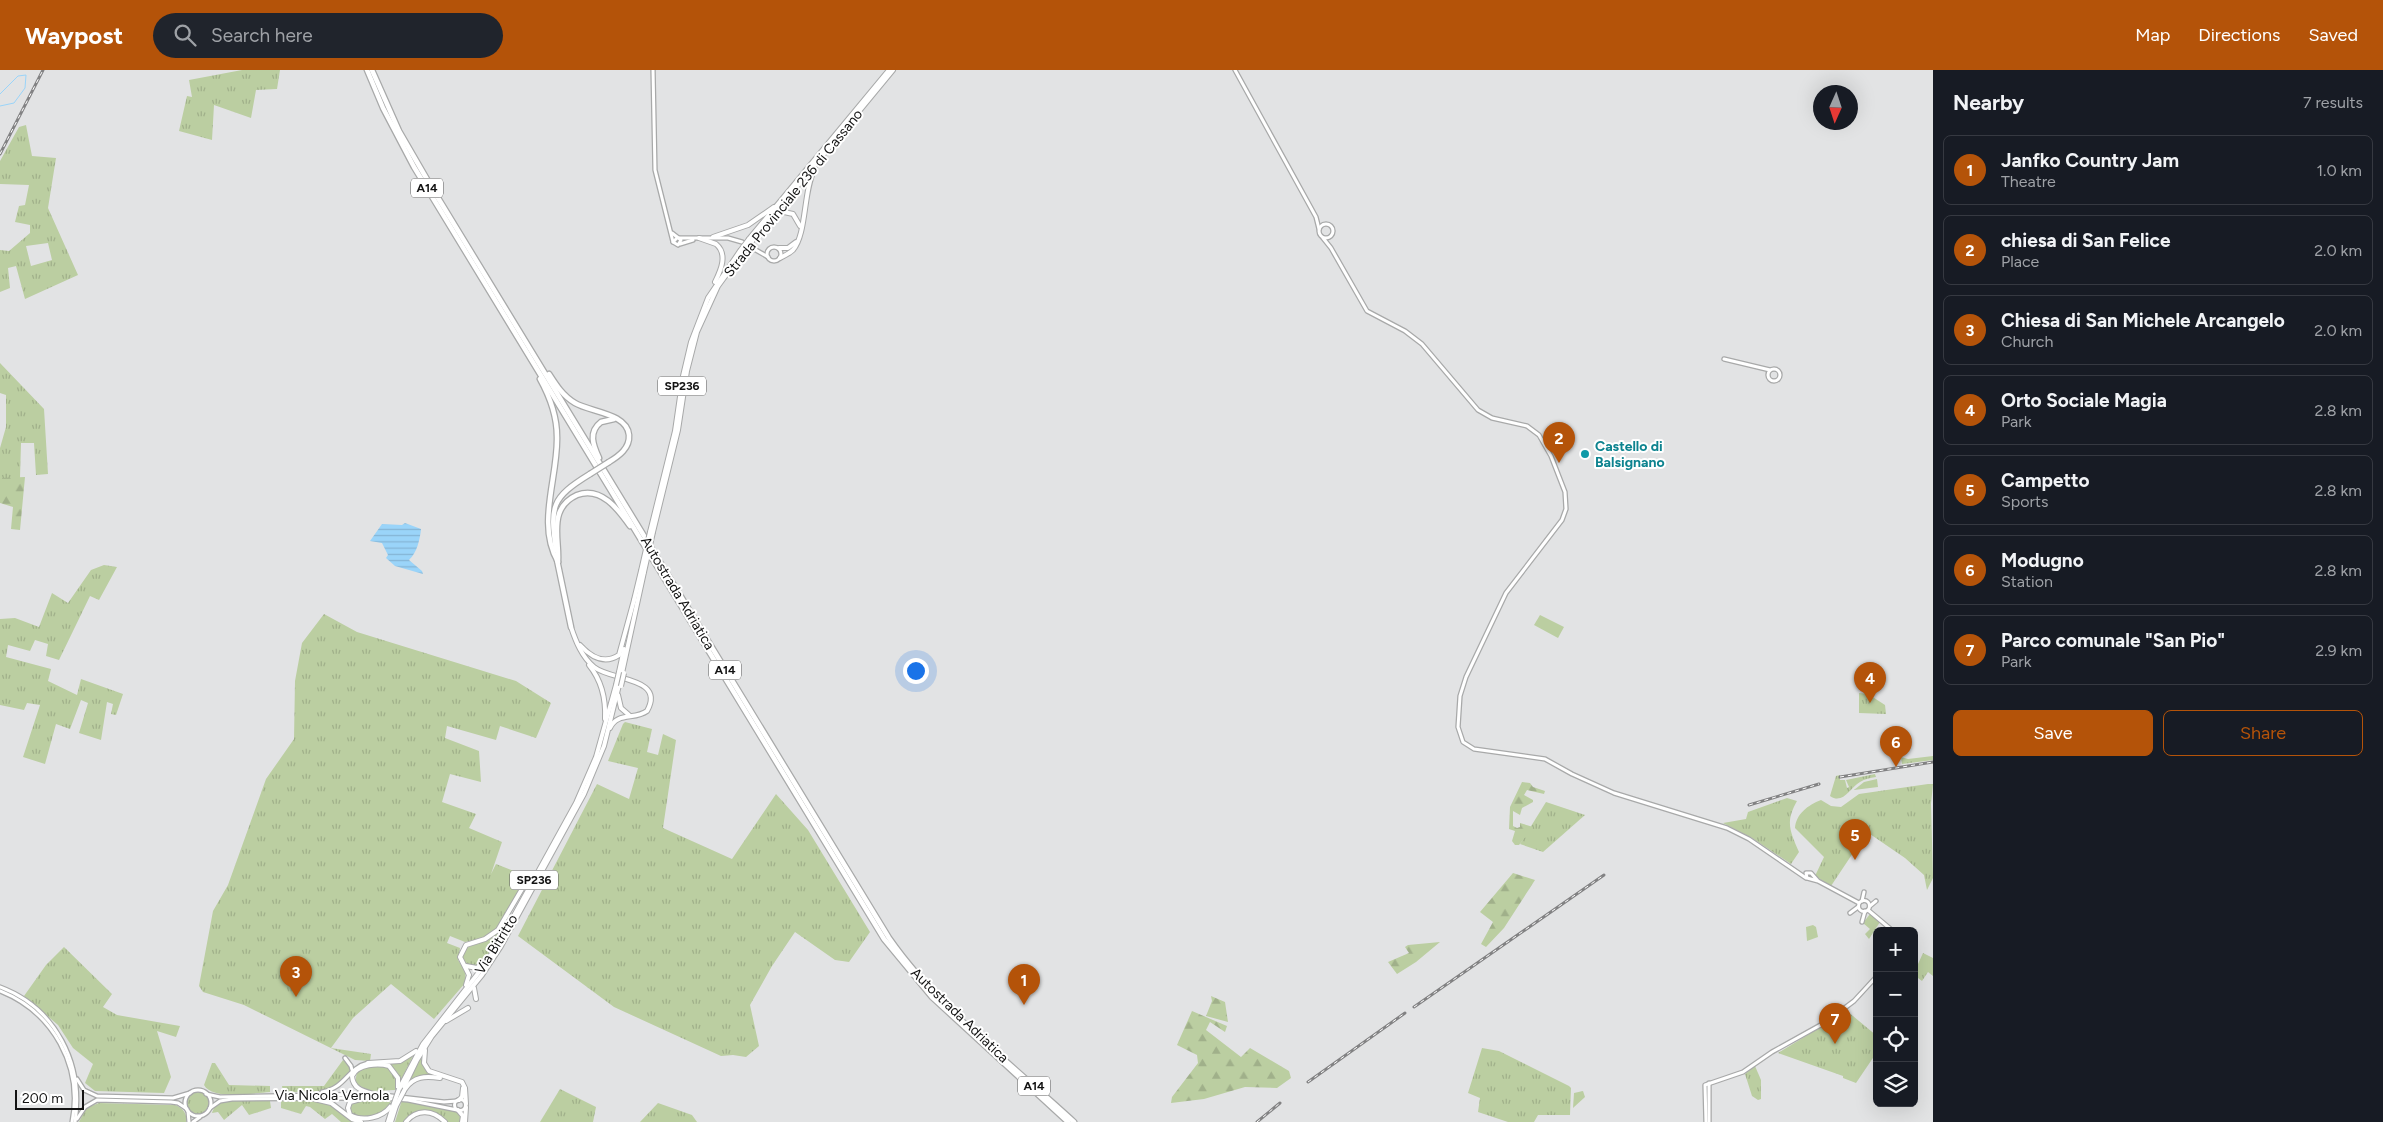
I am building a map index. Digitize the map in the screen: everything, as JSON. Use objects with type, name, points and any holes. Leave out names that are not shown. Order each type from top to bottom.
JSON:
[{"type":"highway","name":"Autostrada Adriatica","points":[[368,70],[383,108],[410,159],[884,940],[918,982],[1068,1122]]},
{"type":"highway","name":"Autostrada Adriatica","points":[[372,70],[388,108],[417,163],[888,938],[922,981],[952,1013]]},
{"type":"highway","name":"Strada Provinciale 236 di Cassano","points":[[750,240],[820,159],[889,70]]},
{"type":"highway","name":"Strada Provinciale 236 di Cassano","points":[[652,532],[675,431],[688,352],[708,298],[784,197],[893,70]]},
{"type":"highway","points":[[780,258],[792,251],[798,241],[809,181],[820,159]]},
{"type":"highway","points":[[713,237],[748,225],[762,217],[784,197]]},
{"type":"highway","points":[[764,226],[778,214],[788,212],[796,218],[800,228]]},
{"type":"highway","points":[[697,238],[716,244],[723,256],[719,273],[708,298]]},
{"type":"highway","points":[[779,248],[788,248],[798,241]]},
{"type":"highway","name":"Strada Provinciale 236 di Cassano","points":[[621,673],[634,600],[678,430],[688,364],[697,332],[718,286],[741,252]]},
{"type":"highway","name":"A14","points":[[511,318],[563,394],[583,407],[621,422]]},
{"type":"highway","name":"A14","points":[[522,344],[546,389],[556,425],[557,448],[549,511],[552,553],[558,562]]},
{"type":"highway","name":"A14","points":[[621,422],[609,419],[601,422],[596,426],[593,440],[596,451],[621,499]]},
{"type":"highway","points":[[592,777],[601,759],[612,723],[620,718],[642,715],[650,706],[650,693],[640,683],[602,673],[585,658],[571,627],[553,526],[555,506],[560,495],[567,488],[623,452],[628,443],[629,432],[621,422]]},
{"type":"highway","name":"A14","points":[[558,562],[557,526],[562,508],[574,497],[589,494],[599,496],[614,506],[654,560]]},
{"type":"highway","name":"Strada Provinciale 236 di Cassano","points":[[621,673],[642,571]]},
{"type":"highway","points":[[575,637],[592,656],[605,660],[615,657],[622,648],[634,600]]},
{"type":"highway","points":[[575,637],[578,651],[598,679],[605,701],[605,719],[596,757]]},
{"type":"highway","name":"Via Bitritto","points":[[390,1122],[396,1098],[417,1060],[432,1036],[489,964],[592,777],[604,746],[621,673]]},
{"type":"highway","points":[[618,685],[619,705],[631,716]]},
{"type":"highway","name":"Via Bitritto","points":[[390,1122],[393,1116],[393,1106],[418,1050],[483,967],[506,930],[585,786],[618,685]]},
{"type":"highway","points":[[460,996],[469,979],[469,972],[460,956],[463,948],[466,945],[492,936],[502,926],[529,877]]},
{"type":"highway","points":[[464,964],[474,968],[480,966],[506,930]]},
{"type":"highway","points":[[481,992],[475,996],[472,990],[489,964]]},
{"type":"highway","points":[[464,1122],[466,1105],[465,1088],[462,1082],[454,1078],[433,1074],[426,1066],[424,1055],[432,1036],[448,1019],[468,1008]]},
{"type":"highway","points":[[368,1063],[396,1062],[408,1058],[416,1051],[433,1026],[442,1018]]},
{"type":"highway","name":"Autostrada Adriatica","points":[[994,1052],[1074,1122]]},
{"type":"highway","points":[[374,1094],[362,1091],[354,1084],[352,1076],[357,1070],[376,1065],[389,1066],[398,1078],[400,1090],[420,1077],[454,1080],[460,1083],[463,1088],[462,1097],[458,1101]]},
{"type":"highway","points":[[311,1096],[332,1104],[352,1119],[361,1122]]},
{"type":"highway","points":[[368,1098],[350,1102],[348,1108],[350,1115],[359,1119],[374,1118],[393,1106]]},
{"type":"highway","points":[[458,1110],[463,1116],[464,1122]]},
{"type":"highway","points":[[407,1122],[416,1116],[425,1114],[434,1116],[444,1122]]},
{"type":"main road","points":[[654,70],[655,170],[673,242],[675,245],[697,238]]},
{"type":"main road","points":[[1235,70],[1316,217],[1320,236],[1331,248],[1367,311],[1412,336],[1422,344],[1478,410],[1492,418],[1527,426],[1536,432],[1551,456],[1565,492],[1565,515],[1506,593],[1466,677],[1460,696],[1458,727],[1463,742],[1474,749],[1545,758],[1572,774],[1622,796],[1727,828],[1789,864],[1796,872],[1818,881],[1860,904]]},
{"type":"main road","points":[[1316,217],[1324,224],[1331,226],[1333,230],[1329,238],[1331,248]]},
{"type":"main road","points":[[1319,229],[1324,224]]},
{"type":"main road","points":[[670,230],[678,238],[680,244]]},
{"type":"main road","points":[[673,242],[678,238],[713,237],[736,240],[756,249],[773,261],[780,258],[782,254],[779,248],[772,246],[768,249],[756,249]]},
{"type":"main road","points":[[1323,238],[1329,238]]},
{"type":"main road","points":[[768,249],[768,257]]},
{"type":"main road","points":[[1724,359],[1756,368],[1777,370],[1780,377],[1773,381],[1768,375],[1756,368]]},
{"type":"main road","points":[[1768,375],[1770,370]]},
{"type":"main road","points":[[1796,872],[1806,873],[1809,877]]},
{"type":"main road","points":[[1864,892],[1860,904],[1862,911],[1868,909]]},
{"type":"main road","points":[[1850,913],[1860,904],[1867,901],[1868,909],[1888,927]]},
{"type":"main road","points":[[1862,922],[1868,909],[1876,901]]},
{"type":"main road","points":[[1707,1084],[1743,1072],[1772,1052],[1826,1022],[1854,1001],[1873,980]]},
{"type":"main road","points":[[1,988],[24,1003],[51,1029],[67,1056],[74,1087],[74,1122]]},
{"type":"main road","points":[[1,988],[24,999],[45,1016],[66,1047],[84,1090],[97,1096],[173,1098],[199,1091],[206,1094],[210,1099],[210,1108],[193,1122]]},
{"type":"main road","points":[[345,1058],[352,1071]]},
{"type":"main road","points":[[311,1096],[335,1089],[345,1081],[352,1071],[368,1063]]},
{"type":"main road","points":[[74,1122],[77,1099],[75,1072]]},
{"type":"main road","points":[[1706,1122],[1707,1084]]},
{"type":"main road","points":[[1707,1084],[1710,1122]]},
{"type":"main road","points":[[189,1122],[186,1099],[190,1093]]},
{"type":"main road","name":"Via Nicola Vernola","points":[[206,1094],[217,1097],[374,1094],[458,1101]]},
{"type":"main road","name":"Via Nicola Vernola","points":[[210,1108],[225,1100],[266,1096]]},
{"type":"main road","name":"Via Nicola Vernola","points":[[311,1096],[408,1100],[458,1110]]},
{"type":"main road","points":[[74,1122],[82,1109],[97,1100],[171,1102],[178,1103],[194,1115],[203,1115]]},
{"type":"main road","points":[[458,1101],[466,1105],[458,1110],[455,1104],[458,1101]]},
{"type":"green space","points":[[242,70],[280,70],[277,89],[256,90],[251,118],[214,105],[212,140],[179,131],[187,96],[192,97],[189,80]]},
{"type":"green space","points":[[26,125],[32,156],[56,158],[48,208],[78,275],[25,299],[16,266],[8,268],[10,288],[0,292],[0,250],[9,251],[30,233],[30,225],[15,222],[19,206],[25,205],[29,185],[0,184],[0,161],[19,127]],"holes":[[[48,243],[52,260],[31,266],[26,246]]]},
{"type":"green space","points":[[0,363],[44,409],[48,474],[36,475],[34,443],[21,443],[20,478],[0,478],[0,448],[6,427],[6,395],[0,393]]},
{"type":"green space","points":[[25,477],[20,530],[11,529],[13,507],[0,503],[0,478]]},
{"type":"green space","points":[[104,565],[117,567],[99,600],[90,596],[59,660],[46,656],[48,644],[35,640],[30,651],[8,645],[6,657],[51,669],[48,681],[77,695],[81,679],[123,694],[116,715],[111,714],[113,704],[107,702],[101,740],[79,733],[88,703],[81,700],[70,729],[56,724],[45,764],[23,757],[40,705],[27,703],[24,710],[0,705],[0,619],[15,618],[39,627],[52,593],[68,603],[91,570]]},
{"type":"green space","points":[[324,614],[357,632],[516,681],[551,703],[536,738],[500,726],[496,740],[447,726],[445,738],[479,751],[481,782],[450,774],[442,802],[476,814],[469,828],[502,842],[491,874],[496,864],[527,876],[501,924],[485,938],[465,942],[450,936],[447,943],[460,948],[458,960],[465,971],[466,982],[434,1019],[391,984],[353,1018],[331,1048],[371,1054],[370,1061],[355,1060],[244,1005],[203,992],[199,986],[213,911],[228,885],[266,779],[294,739],[295,681],[302,643]]},
{"type":"green space","points":[[1540,615],[1564,627],[1558,638],[1534,625]]},
{"type":"green space","points":[[1859,693],[1868,694],[1885,705],[1886,714],[1859,713]]},
{"type":"green space","points":[[625,722],[652,729],[647,752],[658,755],[663,734],[676,740],[663,828],[732,859],[776,794],[808,830],[870,932],[849,962],[835,960],[795,932],[772,966],[750,1005],[759,1046],[746,1057],[721,1056],[614,1007],[518,936],[597,784],[629,799],[638,768],[608,761]]},
{"type":"green space","points":[[1933,756],[1933,760],[1902,764],[1901,757],[1908,759]]},
{"type":"green space","points":[[1875,774],[1876,777],[1860,782],[1843,797],[1835,798],[1830,796],[1836,776],[1840,775],[1840,780],[1845,780],[1847,788],[1849,787],[1846,780]]},
{"type":"green space","points":[[1877,779],[1878,787],[1854,790],[1864,782]]},
{"type":"green space","points":[[1522,782],[1530,783],[1533,787],[1545,791],[1544,794],[1527,790],[1524,795],[1533,800],[1533,802],[1522,808],[1520,815],[1513,811],[1513,826],[1520,827],[1520,823],[1533,827],[1519,845],[1515,845],[1512,841],[1515,831],[1509,829],[1510,807]]},
{"type":"green space","points":[[1933,784],[1931,804],[1933,878],[1927,890],[1924,875],[1905,858],[1867,832],[1831,886],[1815,876],[1824,857],[1795,828],[1800,814],[1807,807],[1821,800],[1831,806],[1841,807],[1859,794]]},
{"type":"green space","points":[[1787,798],[1797,801],[1791,815],[1790,826],[1799,852],[1791,864],[1752,838],[1723,823],[1746,819],[1748,812]]},
{"type":"green space","points":[[1546,802],[1585,815],[1543,852],[1520,844]]},
{"type":"green space","points":[[1513,873],[1535,880],[1504,928],[1486,947],[1481,944],[1493,922],[1480,912]]},
{"type":"green space","points":[[1870,914],[1880,922],[1877,927],[1873,927],[1873,933],[1869,939],[1865,934],[1870,929],[1863,923]]},
{"type":"green space","points":[[505,925],[482,965],[464,965],[462,957],[466,948],[492,938]]},
{"type":"green space","points":[[1813,925],[1816,927],[1818,937],[1807,941],[1806,927]]},
{"type":"green space","points":[[1440,942],[1416,962],[1397,974],[1388,962],[1409,953],[1405,947],[1408,945]]},
{"type":"green space","points":[[64,947],[112,994],[103,1007],[117,1015],[180,1026],[176,1037],[157,1031],[171,1077],[164,1093],[95,1091],[85,1083],[93,1064],[73,1048],[58,1025],[24,996],[46,965]]},
{"type":"green space","points":[[1923,953],[1933,958],[1933,976],[1928,972],[1922,981],[1918,978],[1918,964]]},
{"type":"green space","points":[[1211,996],[1225,1002],[1228,1022],[1206,1016],[1212,1001]]},
{"type":"green space","points":[[1192,1011],[1227,1026],[1225,1032],[1210,1022],[1206,1030],[1241,1057],[1250,1048],[1289,1071],[1291,1078],[1277,1088],[1245,1087],[1204,1099],[1171,1103],[1172,1097],[1198,1063],[1197,1055],[1177,1045]]},
{"type":"green space","points":[[1847,1011],[1873,1033],[1873,1058],[1856,1083],[1843,1078],[1843,1076],[1778,1053]]},
{"type":"green space","points":[[1482,1048],[1499,1051],[1569,1086],[1571,1088],[1570,1115],[1538,1115],[1534,1122],[1508,1122],[1478,1112],[1480,1098],[1468,1093]]},
{"type":"green space","points":[[413,1056],[400,1082],[397,1072],[388,1064],[398,1063]]},
{"type":"green space","points":[[421,1058],[427,1071],[438,1077],[430,1076],[408,1083]]},
{"type":"green space","points":[[343,1060],[349,1064],[350,1070],[339,1084],[322,1091],[283,1092],[282,1086],[324,1086]]},
{"type":"green space","points":[[212,1063],[215,1063],[229,1085],[270,1086],[270,1092],[225,1095],[209,1090],[204,1085]]},
{"type":"green space","points":[[1755,1066],[1761,1080],[1761,1099],[1758,1100],[1752,1096],[1745,1074]]},
{"type":"green space","points":[[388,1067],[397,1080],[395,1090],[369,1091],[355,1083],[357,1072],[365,1068]]},
{"type":"green space","points":[[560,1089],[596,1107],[593,1122],[540,1122]]},
{"type":"green space","points":[[1583,1091],[1585,1097],[1573,1108],[1574,1093]]},
{"type":"green space","points":[[198,1092],[206,1095],[209,1103],[206,1111],[198,1114],[190,1111],[187,1103],[190,1095]]},
{"type":"green space","points":[[247,1100],[270,1101],[271,1108],[249,1115],[242,1105],[224,1120],[218,1112],[212,1113],[217,1105],[222,1103]]},
{"type":"green space","points":[[306,1100],[327,1104],[355,1122],[341,1122],[332,1114],[325,1119],[306,1106],[301,1114],[281,1108],[281,1101]]},
{"type":"green space","points":[[359,1100],[391,1100],[389,1106],[380,1115],[362,1117],[350,1113],[352,1102]]},
{"type":"green space","points":[[402,1100],[455,1111],[459,1113],[461,1122],[447,1122],[442,1117],[424,1112],[405,1122],[395,1122]]},
{"type":"green space","points":[[99,1103],[175,1105],[184,1111],[186,1122],[79,1122],[86,1108]]},
{"type":"green space","points":[[658,1103],[692,1115],[697,1122],[640,1122]]},
{"type":"water","points":[[405,523],[421,529],[416,550],[409,560],[423,574],[395,566],[386,558],[388,555],[382,543],[370,541],[382,524],[402,525]]},
{"type":"waterway","points":[[0,94],[18,76],[26,75],[25,88],[14,103],[0,106]]},
{"type":"railway","points":[[0,154],[43,70]]},
{"type":"railway","points":[[1840,777],[1933,762]]},
{"type":"railway","points":[[1749,805],[1819,784]]},
{"type":"railway","points":[[1414,1007],[1604,875]]},
{"type":"railway","points":[[1308,1082],[1405,1013]]},
{"type":"railway","points":[[1257,1122],[1280,1103]]},
{"type":"place","name":"Castello di Balsignano","points":[[1585,454]]},
{"type":"place","name":"chiesa di San Felice","points":[[1559,463]]},
{"type":"place","name":"Orto Sociale Magia","points":[[1870,703]]},
{"type":"place","name":"Modugno","points":[[1896,767]]},
{"type":"place","name":"Campetto","points":[[1855,860]]},
{"type":"place","name":"Chiesa di San Michele Arcangelo","points":[[296,997]]},
{"type":"place","name":"Janfko Country Jam","points":[[1024,1005]]},
{"type":"place","name":"Parco comunale \"San Pio\"","points":[[1835,1044]]}]
